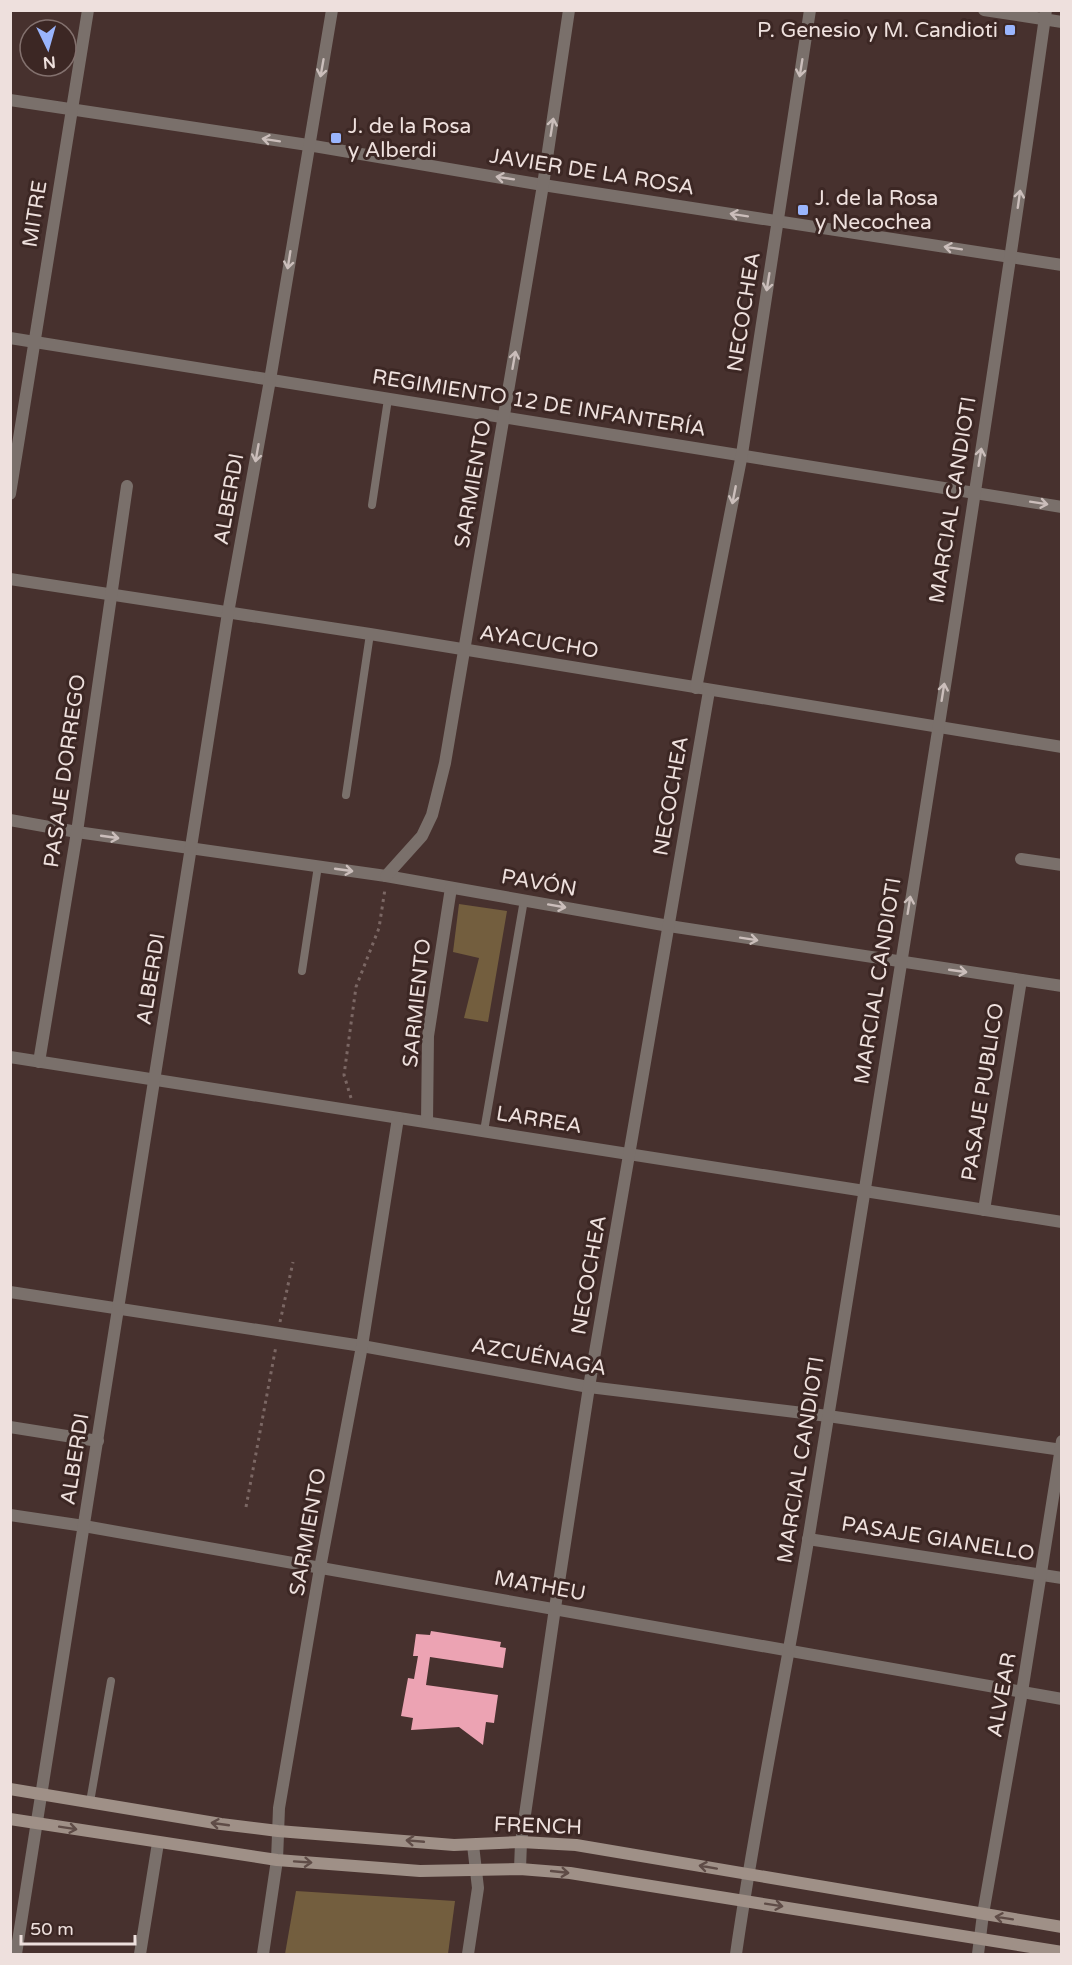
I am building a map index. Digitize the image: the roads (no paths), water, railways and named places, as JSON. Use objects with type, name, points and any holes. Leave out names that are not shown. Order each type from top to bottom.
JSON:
[{"type":"main road","name":"FRENCH","points":[[10,1789],[221,1824],[278,1831],[473,1845],[521,1842],[576,1845],[1062,1927]]},
{"type":"main road","name":"FRENCH","points":[[10,1819],[277,1860],[420,1871],[520,1869],[570,1873],[1062,1952]]},
{"type":"street","name":"MITRE","points":[[10,494],[88,10]]},
{"type":"street","name":"ALBERDI","points":[[16,1954],[228,613],[332,10]]},
{"type":"street","name":"SARMIENTO","points":[[387,876],[422,836],[432,815],[445,763],[543,184],[569,10]]},
{"type":"street","name":"NECOCHEA","points":[[696,688],[742,454],[810,10]]},
{"type":"street","points":[[984,10],[1045,15],[1062,22]]},
{"type":"street","name":"MARCIAL CANDIOTI","points":[[736,1954],[747,1874],[789,1651],[865,1191],[975,493],[1045,15]]},
{"type":"street","name":"JAVIER DE LA ROSA","points":[[10,100],[1062,265]]},
{"type":"street","name":"REGIMIENTO 12 DE INFANTERÍA","points":[[10,338],[1062,507]]},
{"type":"street","name":"PASAJE DORREGO","points":[[39,1062],[77,832],[127,486]]},
{"type":"street","name":"AYACUCHO","points":[[10,579],[370,634],[1062,747]]},
{"type":"street","name":"NECOCHEA","points":[[520,1869],[521,1842],[589,1387],[709,691]]},
{"type":"street","name":"PAVÓN","points":[[10,820],[191,849],[387,876],[669,926],[1062,986]]},
{"type":"street","points":[[1021,859],[1062,866]]},
{"type":"street","name":"SARMIENTO","points":[[427,1122],[428,1036],[451,888]]},
{"type":"street","name":"PASAJE PUBLICO","points":[[984,1210],[1021,980]]},
{"type":"street","name":"LARREA","points":[[10,1058],[1062,1222]]},
{"type":"street","name":"SARMIENTO","points":[[263,1954],[277,1860],[279,1808],[320,1568],[362,1346],[398,1118]]},
{"type":"street","name":"AZCUÉNAGA","points":[[10,1292],[278,1332],[589,1387],[1061,1447]]},
{"type":"street","points":[[10,1427],[98,1441]]},
{"type":"street","name":"ALVEAR","points":[[978,1954],[1061,1447]]},
{"type":"street","name":"MATHEU","points":[[10,1515],[555,1608],[1062,1699]]},
{"type":"street","name":"PASAJE GIANELLO","points":[[808,1539],[1062,1578]]},
{"type":"street","points":[[140,1954],[158,1843]]},
{"type":"street","points":[[468,1954],[478,1888],[473,1845]]},
{"type":"lane","points":[[372,505],[388,399]]},
{"type":"lane","points":[[346,795],[370,634]]},
{"type":"lane","points":[[302,971],[318,866]]},
{"type":"lane","points":[[484,1131],[524,900]]},
{"type":"lane","points":[[90,1802],[111,1681]]},
{"type":"place","name":"P. Genesio y M. Candioti","points":[[1010,30]]},
{"type":"place","name":"J. de la Rosa y Alberdi","points":[[336,138]]},
{"type":"place","name":"J. de la Rosa y Necochea","points":[[803,210]]}]
